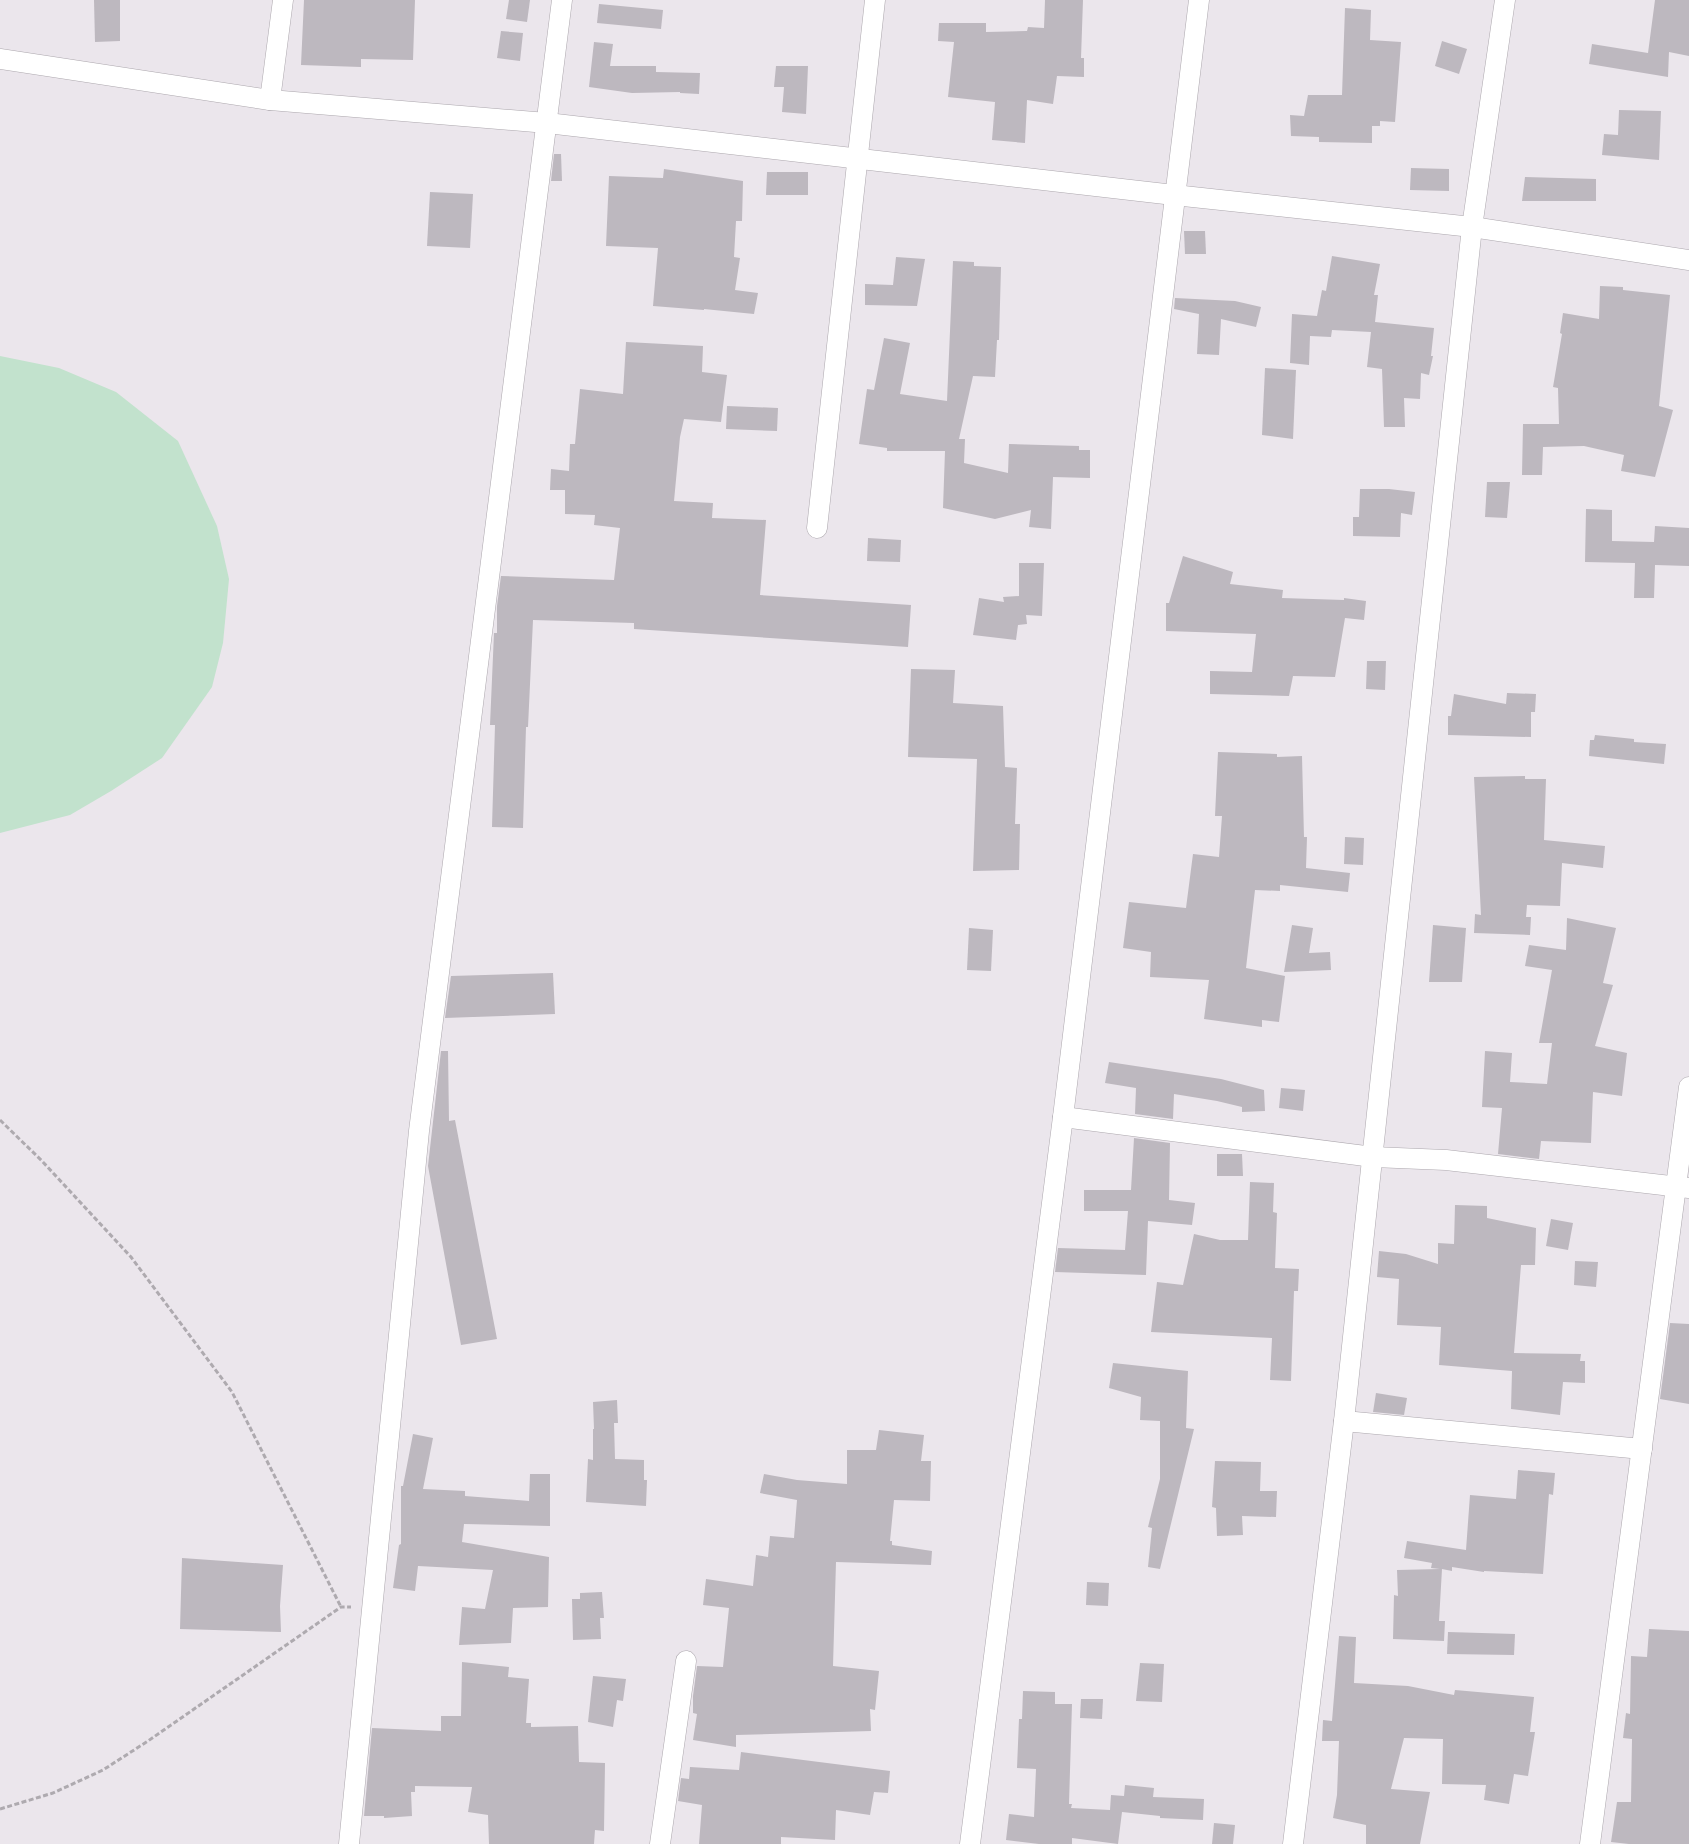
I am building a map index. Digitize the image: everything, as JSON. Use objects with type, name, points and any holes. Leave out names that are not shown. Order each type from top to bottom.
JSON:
[{"type":"street","points":[[270,100],[284,0]]},
{"type":"street","points":[[349,1844],[419,1131],[562,0]]},
{"type":"street","points":[[817,528],[875,0]]},
{"type":"street","points":[[970,1844],[1063,1117],[1199,0]]},
{"type":"street","points":[[1293,1844],[1374,1157],[1472,227],[1505,0]]},
{"type":"street","points":[[0,59],[270,100],[547,123],[1472,227],[1689,260]]},
{"type":"street","points":[[1590,1844],[1642,1449],[1683,1188],[1689,1087]]},
{"type":"street","points":[[1063,1117],[1374,1157],[1446,1160],[1683,1188]]},
{"type":"street","points":[[1344,1421],[1642,1449]]},
{"type":"street","points":[[660,1844],[686,1661]]},
{"type":"path","points":[[0,1120],[42,1161],[131,1257],[232,1392],[340,1607],[148,1741],[103,1770],[53,1793],[0,1809]]},
{"type":"green space","points":[[0,356],[59,368],[116,392],[178,441],[217,526],[229,579],[223,643],[212,687],[162,758],[70,815],[0,833]]},
{"type":"building","points":[[94,0],[120,0],[120,41],[95,42]]},
{"type":"building","points":[[304,0],[415,0],[413,60],[361,59],[361,67],[301,65]]},
{"type":"building","points":[[509,0],[530,0],[527,22],[506,19]]},
{"type":"building","points":[[1045,0],[1083,0],[1081,58],[1084,58],[1084,77],[1057,76],[1053,104],[1027,100],[1025,143],[992,140],[995,102],[948,97],[954,42],[938,41],[939,23],[986,23],[986,32],[1027,31],[1028,27],[1044,28]]},
{"type":"building","points":[[1655,0],[1689,0],[1689,56],[1669,52],[1668,77],[1589,64],[1592,44],[1648,53]]},
{"type":"building","points":[[599,4],[663,10],[661,29],[597,23]]},
{"type":"building","points":[[1345,8],[1371,10],[1370,40],[1401,42],[1395,122],[1380,121],[1380,126],[1372,126],[1372,143],[1319,142],[1319,137],[1291,136],[1290,115],[1304,116],[1308,95],[1342,95]]},
{"type":"building","points":[[501,31],[523,33],[520,61],[497,58]]},
{"type":"building","points":[[1442,41],[1467,49],[1459,74],[1435,66]]},
{"type":"building","points":[[594,42],[613,44],[610,66],[656,66],[656,72],[700,73],[699,94],[680,92],[632,93],[589,87]]},
{"type":"building","points":[[776,66],[808,66],[806,114],[782,112],[784,87],[774,87]]},
{"type":"building","points":[[1619,110],[1661,111],[1659,160],[1602,155],[1604,134],[1618,135]]},
{"type":"building","points":[[554,154],[561,154],[562,181],[551,181]]},
{"type":"building","points":[[1411,168],[1449,169],[1449,191],[1410,190]]},
{"type":"building","points":[[664,169],[743,181],[742,221],[736,221],[734,257],[740,258],[735,290],[758,293],[754,314],[653,306],[658,248],[606,246],[609,176],[663,178]]},
{"type":"building","points":[[767,172],[808,172],[808,195],[766,195]]},
{"type":"building","points":[[1525,177],[1596,179],[1596,201],[1522,201]]},
{"type":"building","points":[[430,192],[473,194],[470,248],[427,246]]},
{"type":"building","points":[[1184,231],[1205,231],[1206,254],[1185,254]]},
{"type":"building","points":[[1332,256],[1380,264],[1374,295],[1378,295],[1375,322],[1434,328],[1431,356],[1433,356],[1429,375],[1421,373],[1420,399],[1404,398],[1405,427],[1384,427],[1382,369],[1367,367],[1371,332],[1332,330],[1331,337],[1310,336],[1309,365],[1290,363],[1292,314],[1317,316],[1322,290],[1326,291]]},
{"type":"building","points":[[896,257],[925,259],[917,306],[865,305],[865,284],[893,285]]},
{"type":"building","points":[[953,261],[974,262],[974,266],[1001,267],[999,340],[997,340],[995,377],[973,376],[959,439],[965,439],[964,463],[1008,473],[1009,444],[1079,446],[1079,450],[1090,450],[1090,478],[1053,477],[1051,529],[1029,527],[1031,510],[995,519],[943,508],[945,451],[887,451],[887,448],[859,444],[867,389],[874,390],[884,338],[910,343],[900,394],[947,401]]},
{"type":"building","points":[[1600,286],[1623,287],[1623,290],[1670,295],[1659,406],[1673,410],[1655,477],[1621,471],[1624,455],[1584,446],[1543,447],[1542,475],[1522,475],[1523,424],[1559,424],[1558,388],[1553,387],[1562,334],[1560,333],[1563,313],[1599,319]]},
{"type":"building","points":[[1175,298],[1235,301],[1261,307],[1256,327],[1221,319],[1219,355],[1197,354],[1199,314],[1174,309]]},
{"type":"building","points":[[626,342],[703,346],[702,372],[727,375],[721,422],[684,419],[680,437],[674,501],[713,503],[712,518],[766,520],[760,595],[911,605],[908,647],[634,629],[634,623],[533,620],[528,727],[526,727],[523,828],[492,827],[495,725],[490,725],[494,633],[497,633],[497,606],[501,576],[614,580],[620,528],[594,525],[595,515],[565,514],[565,490],[550,490],[551,469],[569,471],[570,444],[575,444],[580,389],[623,394]]},
{"type":"building","points":[[1265,368],[1296,370],[1293,439],[1262,435]]},
{"type":"building","points":[[727,406],[778,408],[777,431],[726,429]]},
{"type":"building","points":[[1487,482],[1510,482],[1507,518],[1485,517]]},
{"type":"building","points":[[1360,489],[1389,489],[1415,492],[1412,515],[1401,513],[1400,537],[1353,536],[1353,517],[1359,517]]},
{"type":"building","points":[[1586,509],[1612,510],[1612,541],[1654,542],[1655,526],[1689,528],[1689,566],[1655,565],[1654,598],[1634,598],[1635,563],[1585,562]]},
{"type":"building","points":[[868,538],[901,540],[900,562],[867,561]]},
{"type":"building","points":[[1183,556],[1233,572],[1230,584],[1283,590],[1282,598],[1344,600],[1344,598],[1366,601],[1364,620],[1345,618],[1335,677],[1293,676],[1289,696],[1210,694],[1210,671],[1252,672],[1256,634],[1166,631],[1166,603],[1169,603]]},
{"type":"building","points":[[1019,563],[1044,563],[1042,616],[1026,615],[1027,624],[1018,625],[1016,640],[973,635],[979,598],[1004,602],[1003,597],[1019,596]]},
{"type":"building","points":[[1367,661],[1386,661],[1385,690],[1366,689]]},
{"type":"building","points":[[911,669],[955,670],[953,703],[1003,706],[1005,767],[1017,768],[1015,824],[1020,824],[1019,870],[973,871],[977,759],[908,757]]},
{"type":"building","points":[[1507,693],[1536,694],[1535,712],[1531,712],[1531,737],[1448,735],[1448,716],[1451,716],[1454,694],[1506,704]]},
{"type":"building","points":[[1595,735],[1634,739],[1634,742],[1666,744],[1664,764],[1589,756],[1590,740],[1594,740]]},
{"type":"building","points":[[1218,752],[1277,754],[1277,757],[1302,756],[1304,837],[1307,837],[1306,868],[1350,873],[1348,892],[1280,885],[1280,891],[1255,890],[1246,968],[1285,976],[1279,1022],[1262,1020],[1262,1027],[1204,1019],[1209,980],[1150,977],[1151,952],[1123,948],[1129,902],[1186,908],[1193,854],[1219,857],[1222,816],[1215,816]]},
{"type":"building","points":[[1525,776],[1525,779],[1546,779],[1544,840],[1605,846],[1603,868],[1562,863],[1560,906],[1527,905],[1526,917],[1531,917],[1530,935],[1474,933],[1475,914],[1481,915],[1474,777]]},
{"type":"building","points":[[1345,837],[1364,838],[1363,865],[1344,864]]},
{"type":"building","points":[[1567,918],[1616,928],[1603,983],[1613,985],[1595,1046],[1627,1053],[1622,1096],[1593,1092],[1591,1143],[1541,1141],[1539,1159],[1498,1154],[1502,1108],[1482,1107],[1485,1051],[1512,1053],[1510,1082],[1547,1084],[1552,1043],[1539,1043],[1552,970],[1525,966],[1529,945],[1566,950]]},
{"type":"building","points":[[1292,925],[1313,928],[1309,953],[1330,952],[1331,970],[1284,972]]},
{"type":"building","points":[[1433,925],[1466,928],[1462,982],[1429,982]]},
{"type":"building","points":[[969,928],[993,930],[991,971],[967,970]]},
{"type":"building","points":[[553,973],[555,1014],[445,1018],[451,976]]},
{"type":"building","points":[[441,1051],[448,1051],[449,1121],[455,1120],[497,1339],[461,1345],[428,1166]]},
{"type":"building","points":[[1109,1062],[1221,1079],[1264,1090],[1265,1111],[1242,1112],[1242,1107],[1174,1094],[1173,1119],[1135,1114],[1136,1088],[1105,1083]]},
{"type":"building","points":[[1281,1088],[1305,1090],[1303,1111],[1279,1108]]},
{"type":"building","points":[[1134,1138],[1170,1143],[1169,1200],[1195,1203],[1192,1225],[1148,1221],[1146,1275],[1055,1272],[1058,1248],[1125,1250],[1128,1211],[1084,1211],[1084,1190],[1131,1190]]},
{"type":"building","points":[[1217,1154],[1242,1154],[1243,1176],[1217,1176]]},
{"type":"building","points":[[1250,1182],[1274,1183],[1273,1212],[1277,1213],[1275,1268],[1299,1269],[1298,1291],[1294,1291],[1291,1381],[1270,1380],[1272,1338],[1151,1332],[1157,1282],[1183,1285],[1194,1234],[1220,1240],[1248,1240]]},
{"type":"building","points":[[1455,1205],[1487,1206],[1487,1218],[1536,1228],[1535,1265],[1521,1265],[1514,1353],[1581,1354],[1580,1361],[1585,1361],[1585,1383],[1563,1382],[1560,1415],[1511,1409],[1512,1371],[1439,1365],[1441,1327],[1397,1325],[1399,1279],[1377,1277],[1379,1251],[1406,1254],[1438,1264],[1438,1243],[1454,1244]]},
{"type":"building","points":[[1551,1219],[1573,1223],[1568,1250],[1546,1246]]},
{"type":"building","points":[[1575,1261],[1598,1262],[1596,1287],[1574,1285]]},
{"type":"building","points":[[1670,1323],[1689,1324],[1689,1404],[1660,1399]]},
{"type":"building","points":[[1113,1363],[1188,1371],[1186,1428],[1194,1429],[1160,1569],[1148,1567],[1152,1528],[1148,1527],[1160,1479],[1160,1421],[1140,1420],[1141,1397],[1109,1388]]},
{"type":"building","points":[[1376,1393],[1407,1398],[1404,1415],[1373,1412]]},
{"type":"building","points":[[617,1400],[618,1423],[614,1423],[615,1459],[644,1460],[644,1480],[647,1480],[646,1506],[586,1502],[588,1459],[593,1460],[593,1402]]},
{"type":"building","points":[[879,1430],[924,1435],[921,1461],[931,1461],[930,1501],[894,1500],[890,1541],[892,1541],[892,1545],[932,1551],[931,1565],[836,1562],[833,1666],[879,1671],[875,1710],[870,1709],[871,1731],[736,1735],[736,1747],[693,1740],[697,1714],[693,1713],[693,1696],[697,1666],[723,1667],[729,1608],[703,1605],[706,1579],[753,1586],[756,1555],[768,1557],[770,1536],[794,1538],[797,1500],[760,1493],[764,1474],[797,1480],[847,1484],[847,1450],[876,1450]]},
{"type":"building","points":[[413,1434],[433,1438],[423,1489],[465,1491],[465,1496],[529,1501],[530,1474],[550,1474],[550,1526],[464,1524],[462,1542],[549,1557],[548,1607],[513,1608],[511,1643],[459,1645],[462,1607],[485,1609],[493,1570],[418,1566],[415,1591],[393,1588],[399,1545],[401,1544],[401,1486],[403,1486]]},
{"type":"building","points":[[1215,1461],[1261,1462],[1260,1491],[1277,1491],[1276,1517],[1242,1516],[1243,1535],[1217,1536],[1216,1508],[1212,1507]]},
{"type":"building","points":[[1518,1470],[1555,1473],[1553,1495],[1549,1494],[1543,1574],[1484,1572],[1452,1567],[1452,1571],[1442,1569],[1439,1621],[1445,1621],[1444,1641],[1393,1639],[1394,1595],[1398,1596],[1397,1570],[1440,1569],[1431,1568],[1432,1563],[1404,1558],[1407,1541],[1466,1550],[1470,1495],[1516,1499]]},
{"type":"building","points":[[182,1558],[283,1565],[280,1606],[281,1632],[180,1629]]},
{"type":"building","points":[[1087,1582],[1109,1583],[1108,1606],[1086,1605]]},
{"type":"building","points":[[602,1592],[604,1618],[600,1618],[601,1639],[573,1640],[572,1599],[580,1599],[580,1593]]},
{"type":"building","points":[[1649,1629],[1689,1631],[1689,1844],[1629,1844],[1611,1842],[1617,1802],[1631,1802],[1632,1739],[1623,1738],[1626,1713],[1630,1714],[1631,1656],[1647,1657]]},
{"type":"building","points":[[1448,1632],[1515,1634],[1514,1655],[1447,1654]]},
{"type":"building","points":[[1339,1636],[1356,1637],[1354,1683],[1408,1686],[1454,1695],[1455,1690],[1534,1697],[1530,1732],[1535,1732],[1528,1776],[1514,1774],[1509,1804],[1484,1800],[1486,1785],[1442,1784],[1443,1739],[1404,1738],[1391,1789],[1430,1792],[1420,1844],[1366,1844],[1366,1825],[1333,1818],[1337,1795],[1339,1741],[1322,1741],[1323,1720],[1332,1721]]},
{"type":"building","points":[[462,1662],[509,1667],[508,1677],[529,1679],[526,1723],[531,1723],[531,1727],[578,1726],[579,1762],[605,1763],[604,1831],[595,1830],[594,1844],[489,1844],[488,1815],[468,1812],[472,1787],[415,1786],[415,1792],[411,1792],[412,1816],[384,1818],[384,1816],[364,1816],[372,1728],[441,1731],[441,1716],[461,1716]]},
{"type":"building","points":[[1140,1663],[1164,1664],[1162,1702],[1136,1701]]},
{"type":"building","points":[[593,1676],[626,1679],[623,1701],[617,1700],[613,1727],[588,1722]]},
{"type":"building","points":[[1023,1691],[1055,1692],[1055,1704],[1072,1704],[1069,1804],[1072,1804],[1071,1808],[1110,1810],[1111,1795],[1124,1796],[1125,1785],[1154,1788],[1153,1797],[1204,1799],[1203,1820],[1160,1818],[1160,1816],[1122,1812],[1118,1844],[1072,1838],[1072,1844],[1039,1844],[1006,1840],[1009,1814],[1034,1817],[1036,1769],[1017,1768],[1019,1719],[1022,1719]]},
{"type":"building","points":[[1081,1699],[1103,1699],[1102,1719],[1080,1718]]},
{"type":"building","points":[[741,1752],[890,1771],[888,1793],[874,1792],[870,1815],[836,1810],[835,1840],[781,1837],[781,1844],[699,1844],[702,1805],[678,1801],[681,1778],[689,1779],[690,1767],[739,1770]]},
{"type":"building","points":[[1214,1823],[1235,1825],[1233,1844],[1212,1844]]}]
